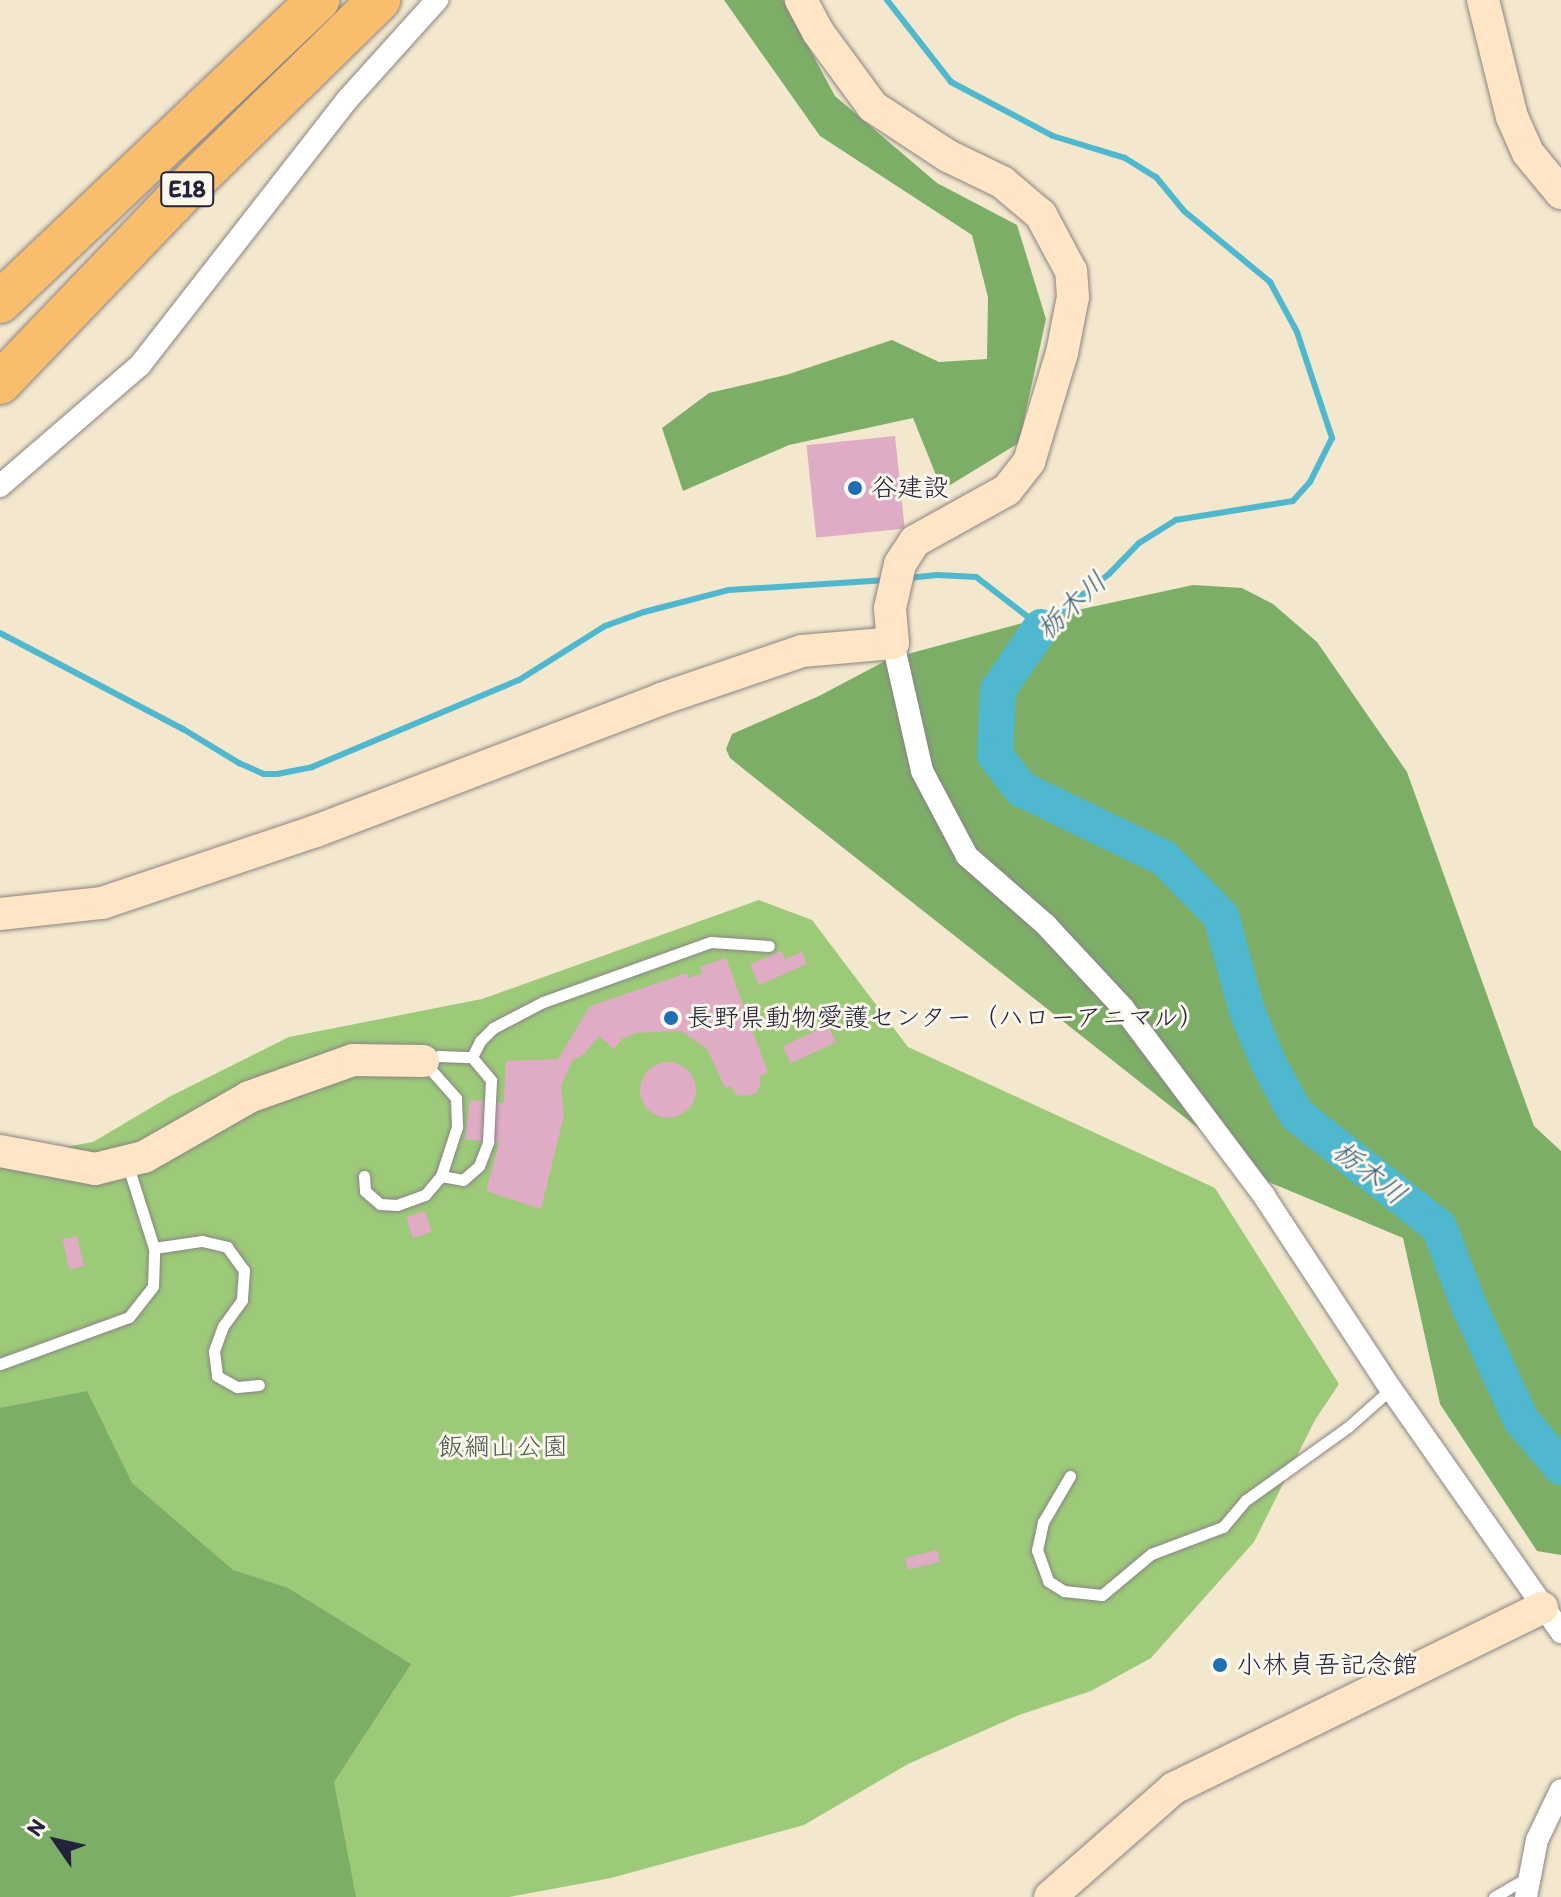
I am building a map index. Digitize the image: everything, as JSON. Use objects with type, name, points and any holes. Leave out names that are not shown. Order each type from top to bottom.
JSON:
[{"type":"highway","name":"E18","points":[[0,302],[318,0]]},
{"type":"highway","name":"E18","points":[[0,383],[185,190],[379,0]]},
{"type":"street","points":[[0,486],[140,365],[347,100],[437,0]]},
{"type":"street","points":[[801,0],[818,32],[873,107],[948,156],[1002,182],[1041,215],[1071,271],[1073,297],[1062,353],[1029,462],[1007,490],[915,541],[900,564],[890,608],[893,643],[922,771],[967,856],[1046,925],[1123,1008],[1264,1196],[1391,1389],[1551,1620],[1174,1788],[1050,1897]]},
{"type":"street","points":[[1483,0],[1512,117],[1528,153],[1561,193]]},
{"type":"street","points":[[0,914],[102,903],[316,831],[661,699],[802,651],[893,643]]},
{"type":"street","points":[[0,1151],[95,1169],[127,1163],[144,1157],[249,1097],[353,1060],[423,1061]]},
{"type":"street","points":[[1528,1887],[1537,1840],[1561,1790]]},
{"type":"lane","points":[[472,1057],[480,1041],[493,1028],[543,1002],[711,942],[769,946]]},
{"type":"lane","points":[[364,1176],[365,1191],[380,1204],[397,1205],[425,1195],[441,1176],[457,1127],[456,1098],[423,1061],[439,1056],[472,1057],[491,1080],[488,1142],[479,1166],[463,1180],[441,1176]]},
{"type":"lane","points":[[0,1364],[129,1317],[153,1286],[154,1248],[127,1163]]},
{"type":"lane","points":[[154,1248],[202,1241],[227,1247],[244,1270],[242,1300],[223,1326],[214,1351],[217,1376],[237,1387],[259,1385]]},
{"type":"lane","points":[[1070,1476],[1043,1522],[1037,1550],[1048,1581],[1064,1591],[1102,1595],[1151,1554],[1223,1527],[1246,1500],[1348,1427],[1391,1389]]},
{"type":"lane","points":[[1494,1897],[1528,1887]]},
{"type":"green space","points":[[724,0],[783,0],[835,96],[937,183],[1017,225],[1046,319],[1019,443],[942,490],[913,418],[789,445],[683,491],[662,428],[709,393],[786,375],[892,340],[939,362],[987,359],[988,297],[972,235],[820,136]]},
{"type":"green space","points":[[1193,585],[1242,588],[1273,604],[1317,642],[1407,772],[1534,1126],[1561,1151],[1561,1555],[1537,1551],[1440,1404],[1403,1238],[1264,1180],[746,771],[730,758],[726,749],[732,734],[819,696],[889,659],[1045,617]]},
{"type":"green space","name":"飯綱山公園","points":[[759,900],[812,920],[908,1047],[1215,1188],[1339,1384],[1315,1420],[1254,1542],[1151,1658],[1091,1691],[1019,1715],[908,1764],[804,1825],[611,1878],[509,1897],[0,1897],[0,1139],[49,1150],[93,1142],[169,1097],[289,1037],[482,999]]},
{"type":"green space","points":[[87,1391],[132,1483],[233,1570],[288,1588],[411,1664],[334,1782],[356,1897],[0,1897],[0,1408]]},
{"type":"building","name":"谷建設","points":[[895,436],[905,528],[816,538],[806,445]]},
{"type":"building","points":[[781,951],[785,959],[802,952],[807,964],[759,985],[750,964]]},
{"type":"building","points":[[726,958],[768,1073],[759,1076],[761,1083],[756,1094],[738,1096],[730,1086],[725,1088],[707,1049],[681,1031],[636,1033],[622,1039],[614,1049],[599,1036],[584,1054],[573,1060],[561,1086],[564,1115],[541,1209],[486,1191],[499,1143],[465,1139],[470,1100],[504,1103],[506,1061],[558,1059],[590,1006],[687,973],[688,978],[701,974],[700,967]]},
{"type":"building","points":[[828,1025],[836,1042],[791,1063],[783,1046]]},
{"type":"building","points":[[668,1062],[688,1070],[696,1090],[688,1110],[668,1118],[648,1110],[640,1090],[648,1070]]},
{"type":"building","points":[[425,1211],[432,1232],[413,1238],[406,1217]]},
{"type":"building","points":[[77,1236],[84,1266],[69,1270],[62,1239]]},
{"type":"building","points":[[937,1550],[940,1562],[908,1570],[905,1558]]},
{"type":"waterway","name":"栃木川","points":[[887,0],[951,82],[1053,136],[1125,158],[1156,177],[1184,211],[1270,282],[1297,332],[1332,438],[1310,482],[1293,501],[1176,520],[1139,543],[1109,574],[1041,627],[976,577],[937,575],[906,578]]},
{"type":"waterway","points":[[0,633],[183,729],[239,763],[264,774],[277,774],[312,767],[519,680],[605,626],[644,612],[729,590],[887,580]]},
{"type":"waterway","name":"栃木川","points":[[1041,627],[998,690],[995,755],[1021,789],[1164,858],[1221,916],[1247,1011],[1269,1064],[1296,1114],[1439,1227],[1470,1308],[1521,1420],[1561,1467]]},
{"type":"place","name":"谷建設","points":[[855,488]]},
{"type":"place","name":"長野県動物愛護センター（ハローアニマル）","points":[[671,1018]]},
{"type":"place","name":"小林貞吾記念館","points":[[1220,1665]]}]
